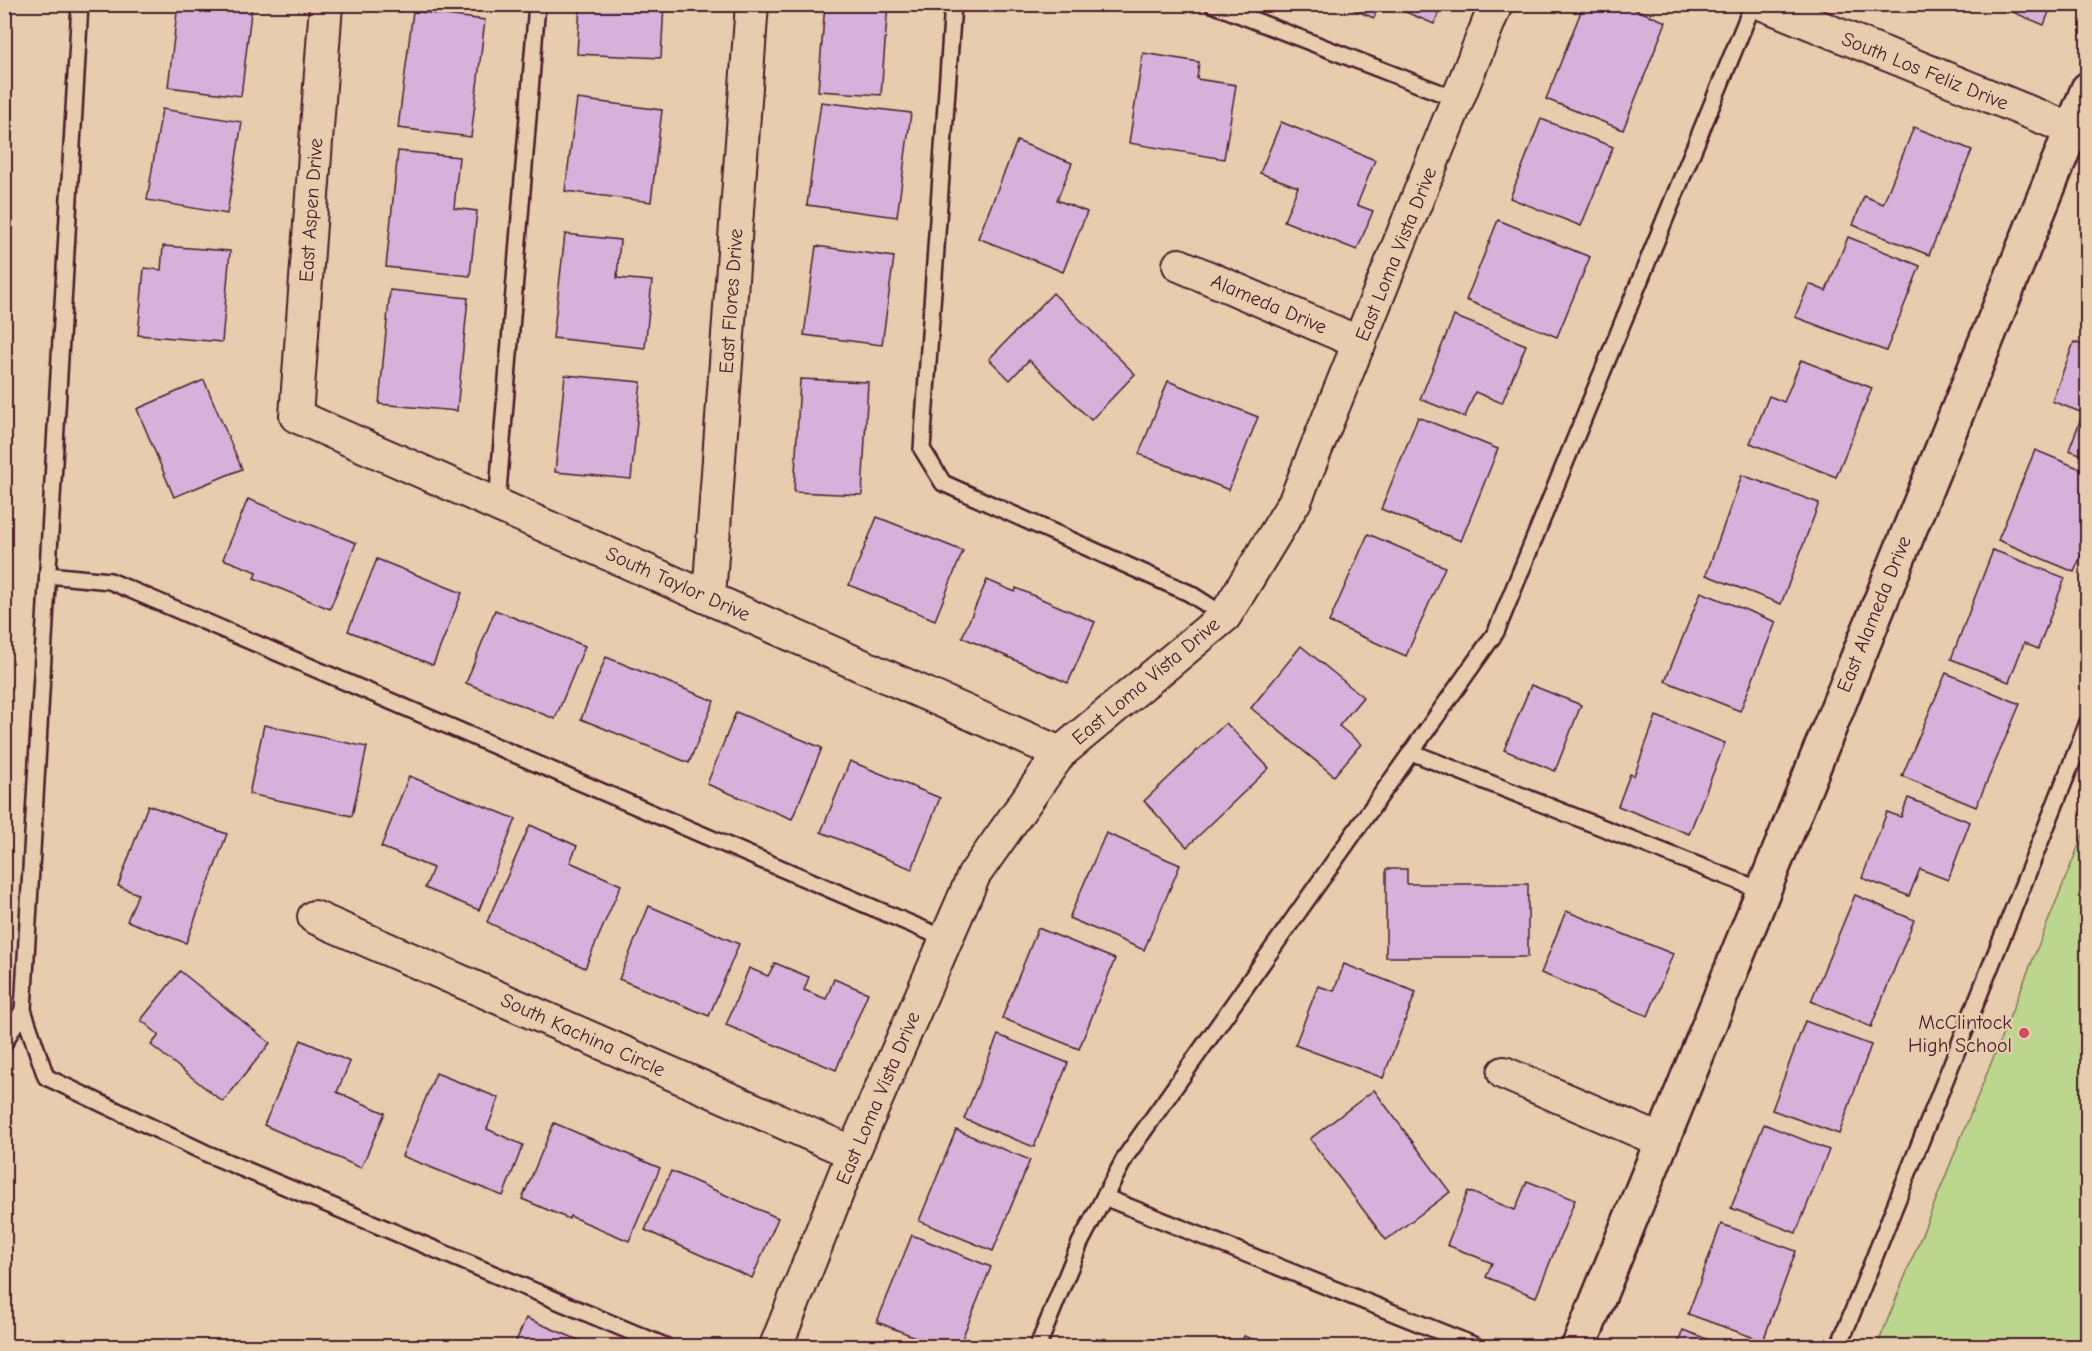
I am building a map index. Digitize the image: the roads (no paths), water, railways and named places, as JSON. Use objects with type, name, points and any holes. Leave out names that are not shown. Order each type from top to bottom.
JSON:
[{"type":"street","name":"East Aspen Drive","points":[[296,416],[326,4]]},
{"type":"street","name":"East Flores Drive","points":[[710,597],[752,4]]},
{"type":"street","name":"East Loma Vista Drive","points":[[776,1347],[853,1154],[974,875],[1060,753],[1226,616],[1295,501],[1497,4]]},
{"type":"street","name":"South Los Feliz Drive","points":[[1764,4],[2079,133]]},
{"type":"street","name":"East Alameda Drive","points":[[1579,1347],[1763,891],[2079,133],[2088,89]]},
{"type":"street","name":"Alameda Drive","points":[[1179,265],[1360,343]]},
{"type":"street","name":"South Taylor Drive","points":[[296,416],[1060,753]]},
{"type":"street","name":"South Kachina Circle","points":[[314,917],[853,1154]]},
{"type":"street","points":[[1504,1072],[1662,1141]]},
{"type":"lane","points":[[80,4],[23,1010],[46,1077],[208,1154],[665,1347]]},
{"type":"lane","points":[[497,504],[537,4]]},
{"type":"lane","points":[[953,4],[922,449],[943,483],[1189,593],[1226,616]]},
{"type":"lane","points":[[1212,4],[1459,100]]},
{"type":"lane","points":[[1038,1347],[1080,1243],[1126,1156],[1496,632],[1753,4]]},
{"type":"lane","points":[[48,575],[110,581],[946,939]]},
{"type":"lane","points":[[1839,1347],[2088,722]]},
{"type":"lane","points":[[1411,752],[1763,891]]},
{"type":"lane","points":[[4,1043],[23,1010]]},
{"type":"lane","points":[[1104,1197],[1476,1347]]},
{"type":"place","name":"McClintock High School","points":[[2024,1033]]}]
